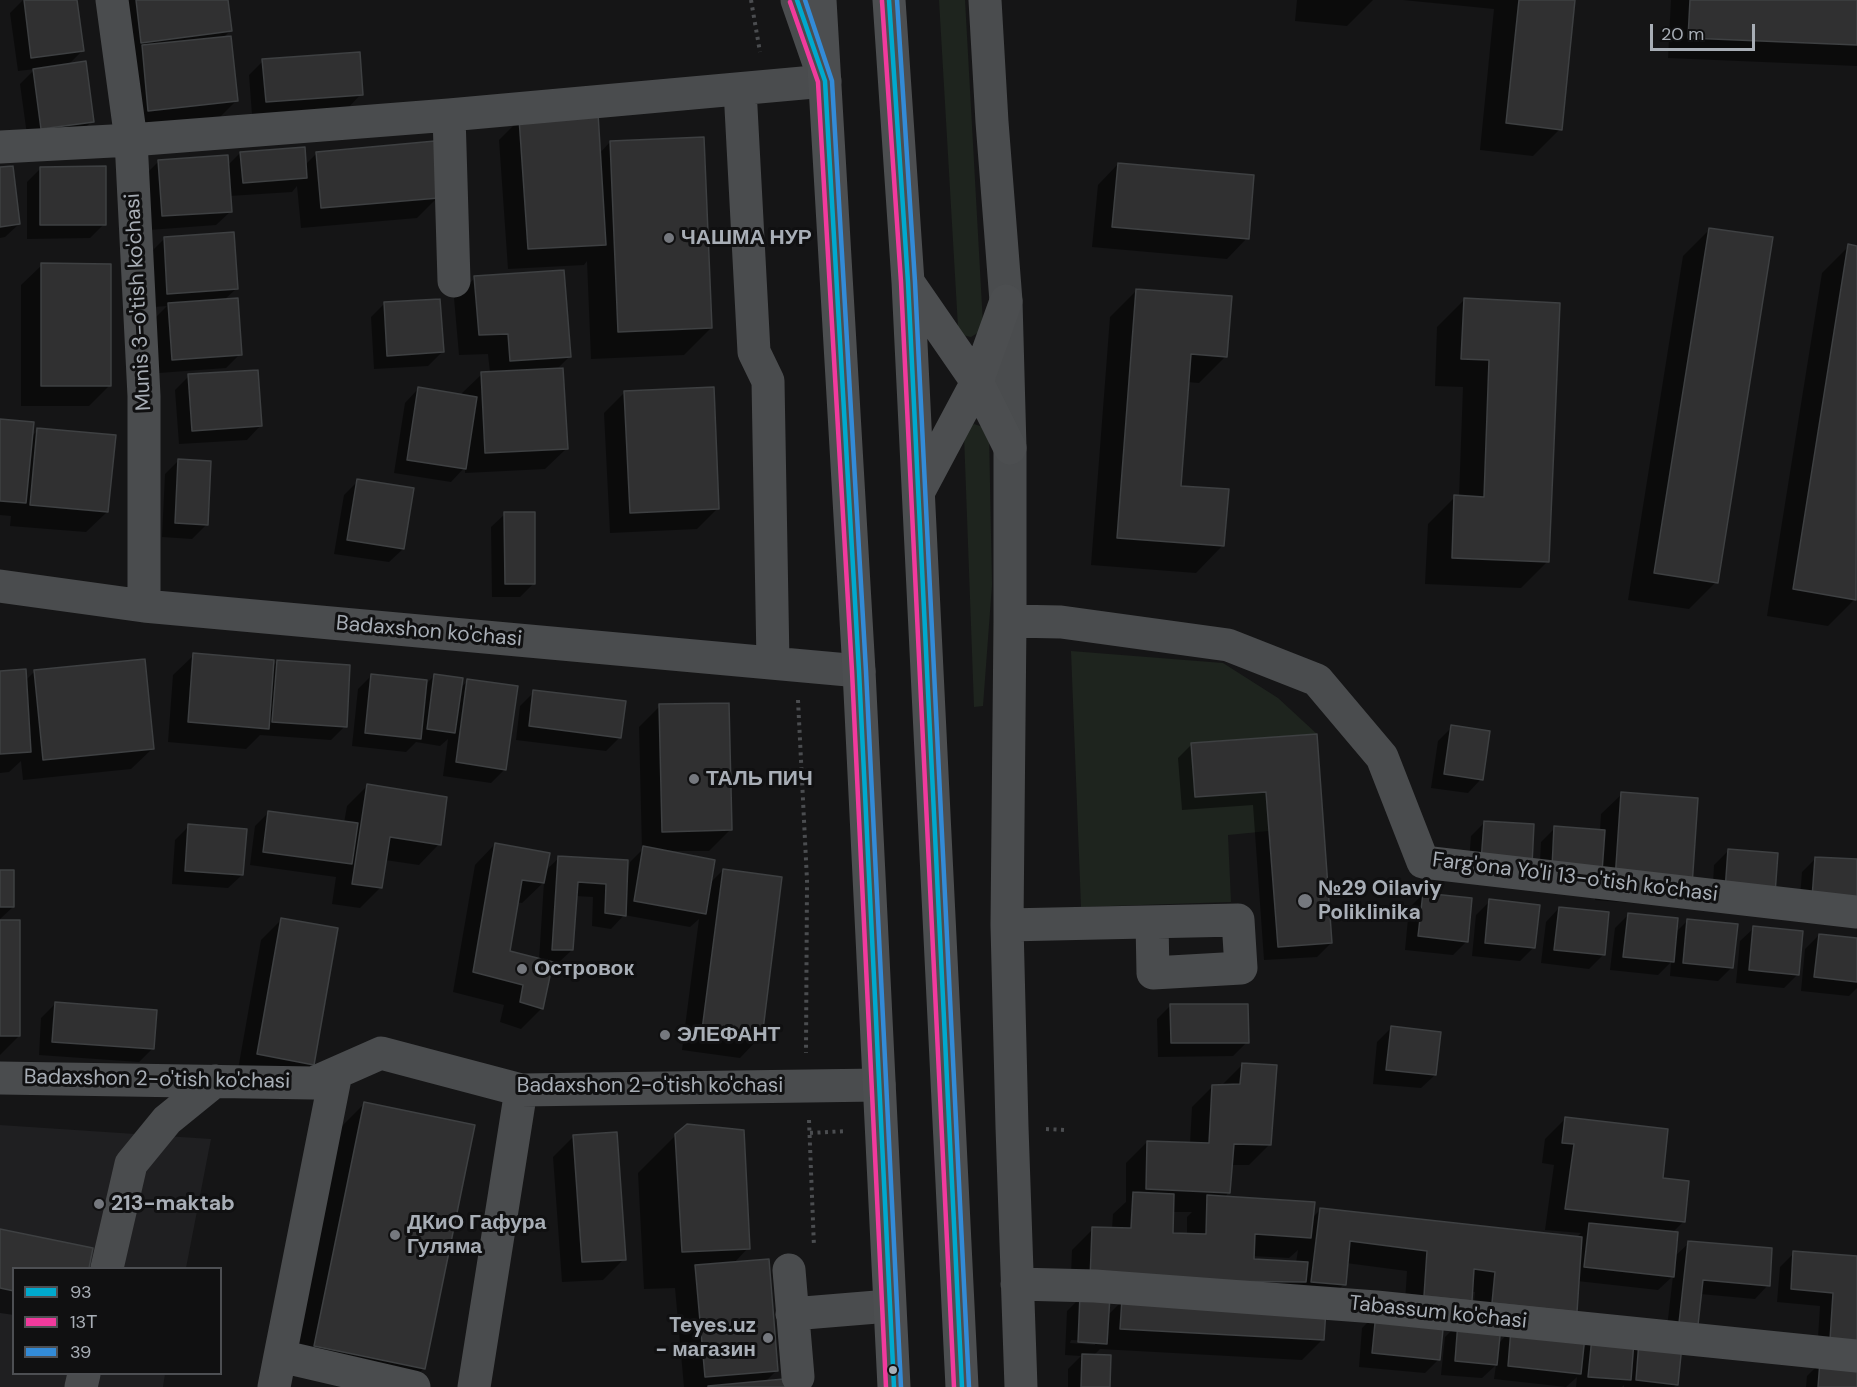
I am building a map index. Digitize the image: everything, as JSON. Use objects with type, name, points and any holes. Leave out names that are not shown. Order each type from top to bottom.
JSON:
[{"type":"main road","points":[[820,0],[859,671],[894,1387]]},
{"type":"main road","points":[[889,0],[908,282],[962,1387]]},
{"type":"main road","points":[[908,282],[977,382],[1010,448]]},
{"type":"main road","points":[[918,493],[977,382],[1006,301]]},
{"type":"street","name":"Munis 3-o'tish ko'chasi","points":[[112,0],[131,140],[144,396],[144,606]]},
{"type":"street","points":[[0,147],[131,140],[449,115],[825,81],[797,0]]},
{"type":"street","points":[[985,0],[1006,301],[1010,448],[1007,925],[1021,1387]]},
{"type":"street","points":[[740,89],[754,352],[768,381],[773,663]]},
{"type":"street","points":[[449,115],[454,281]]},
{"type":"street","name":"Badaxshon ko'chasi","points":[[0,586],[144,606],[859,671]]},
{"type":"street","name":"Farg'ona Yo'li 13-o'tish ko'chasi","points":[[1010,621],[1061,622],[1228,645],[1317,680],[1382,757],[1423,862],[1857,912]]},
{"type":"street","points":[[1007,925],[1152,922]]},
{"type":"street","name":"Badaxshon 2-o'tish ko'chasi","points":[[0,1078],[313,1083],[381,1053],[520,1090],[879,1085]]},
{"type":"street","points":[[336,1073],[277,1372],[414,1387]]},
{"type":"street","points":[[107,1267],[130,1164],[167,1120],[215,1081]]},
{"type":"street","points":[[474,1387],[520,1090]]},
{"type":"street","points":[[789,1270],[798,1377]]},
{"type":"street","name":"Tabassum ko'chasi","points":[[1017,1284],[1107,1287],[1376,1307],[1857,1356]]},
{"type":"street","points":[[792,1314],[889,1305]]},
{"type":"path","points":[[1044,1129],[1066,1130]]},
{"type":"path","points":[[810,1133],[842,1131]]},
{"type":"shaded area","points":[[939,0],[965,0],[983,324],[979,332],[971,337],[962,335],[958,327]]},
{"type":"shaded area","points":[[974,424],[983,427],[989,433],[992,585],[983,706],[974,707],[964,435]]},
{"type":"shaded area","points":[[1071,651],[1223,663],[1278,698],[1317,734],[1191,743],[1195,797],[1266,792],[1269,831],[1228,835],[1231,902],[1081,907]]},
{"type":"shaded area","name":"213-maktab","points":[[0,1125],[211,1139],[186,1267],[12,1267],[12,1375],[165,1375],[163,1387],[0,1387]]},
{"type":"building","points":[[24,0],[77,0],[84,51],[31,58]]},
{"type":"building","points":[[136,0],[228,0],[232,31],[141,43]]},
{"type":"building","points":[[1519,0],[1575,0],[1562,130],[1506,123]]},
{"type":"building","points":[[1690,0],[1857,0],[1857,45],[1688,38]]},
{"type":"building","points":[[231,36],[238,101],[148,111],[142,45]]},
{"type":"building","points":[[360,52],[363,95],[266,102],[262,59]]},
{"type":"building","points":[[86,61],[94,122],[41,129],[33,69]]},
{"type":"building","points":[[598,113],[606,245],[528,249],[519,118]]},
{"type":"building","points":[[704,137],[712,328],[618,332],[610,141]]},
{"type":"building","points":[[435,141],[439,198],[321,208],[316,152]]},
{"type":"building","points":[[305,147],[307,178],[243,183],[240,152]]},
{"type":"building","points":[[228,155],[232,212],[162,216],[158,160]]},
{"type":"building","points":[[1118,163],[1254,175],[1249,239],[1112,227]]},
{"type":"building","points":[[13,166],[20,224],[0,227],[0,167]]},
{"type":"building","points":[[106,166],[106,225],[40,225],[40,167]]},
{"type":"building","points":[[1709,228],[1773,237],[1718,583],[1654,573]]},
{"type":"building","points":[[234,232],[238,289],[167,294],[164,237]]},
{"type":"building","points":[[1848,244],[1857,246],[1856,600],[1793,589]]},
{"type":"building","points":[[41,263],[111,264],[111,386],[41,386]]},
{"type":"building","points":[[564,270],[571,357],[510,361],[508,334],[479,335],[474,276]]},
{"type":"building","points":[[1136,289],[1232,296],[1227,357],[1191,354],[1181,486],[1229,489],[1224,546],[1117,538]]},
{"type":"building","points":[[238,298],[242,355],[172,360],[168,303]]},
{"type":"building","points":[[1464,298],[1560,303],[1549,562],[1452,558],[1454,495],[1484,497],[1489,360],[1461,359]]},
{"type":"building","points":[[440,299],[444,352],[387,356],[384,302]]},
{"type":"building","points":[[563,368],[568,449],[485,453],[481,372]]},
{"type":"building","points":[[258,370],[262,426],[192,431],[188,374]]},
{"type":"building","points":[[418,387],[477,397],[466,469],[407,460]]},
{"type":"building","points":[[714,387],[719,509],[630,513],[624,391]]},
{"type":"building","points":[[0,419],[34,422],[26,503],[0,501]]},
{"type":"building","points":[[37,428],[116,435],[108,512],[30,505]]},
{"type":"building","points":[[178,459],[211,461],[208,525],[175,523]]},
{"type":"building","points":[[357,479],[414,488],[404,549],[347,540]]},
{"type":"building","points":[[504,512],[535,512],[535,584],[505,584]]},
{"type":"building","points":[[193,653],[274,660],[269,729],[188,722]]},
{"type":"building","points":[[145,659],[154,749],[43,760],[34,670]]},
{"type":"building","points":[[277,660],[350,665],[347,727],[272,722]]},
{"type":"building","points":[[26,669],[31,752],[0,754],[0,671]]},
{"type":"building","points":[[371,674],[427,680],[421,739],[365,733]]},
{"type":"building","points":[[434,674],[463,678],[455,733],[427,729]]},
{"type":"building","points":[[467,679],[518,686],[506,770],[456,762]]},
{"type":"building","points":[[533,690],[626,701],[621,738],[529,726]]},
{"type":"building","points":[[729,703],[732,830],[662,832],[659,704]]},
{"type":"building","points":[[1451,725],[1490,731],[1483,780],[1444,774]]},
{"type":"building","points":[[1317,734],[1332,943],[1278,947],[1266,792],[1195,797],[1191,743]]},
{"type":"building","points":[[367,784],[447,797],[441,845],[390,837],[382,888],[352,884]]},
{"type":"building","points":[[1621,792],[1698,798],[1692,886],[1615,880]]},
{"type":"building","points":[[268,811],[358,823],[352,864],[263,852]]},
{"type":"building","points":[[1484,821],[1534,824],[1532,865],[1481,862]]},
{"type":"building","points":[[188,824],[247,829],[243,875],[185,871]]},
{"type":"building","points":[[1554,826],[1605,830],[1602,872],[1552,868]]},
{"type":"building","points":[[495,843],[550,853],[544,883],[522,880],[510,951],[553,962],[543,1009],[520,1002],[523,985],[473,972]]},
{"type":"building","points":[[643,846],[715,860],[706,914],[634,901]]},
{"type":"building","points":[[1728,849],[1778,853],[1775,894],[1725,891]]},
{"type":"building","points":[[558,856],[628,860],[626,916],[605,913],[606,884],[578,882],[573,950],[552,950]]},
{"type":"building","points":[[1815,857],[1857,859],[1857,901],[1812,898]]},
{"type":"building","points":[[723,869],[782,877],[762,1038],[702,1030]]},
{"type":"building","points":[[0,870],[14,870],[14,907],[0,907]]},
{"type":"building","points":[[1423,893],[1472,898],[1468,942],[1418,936]]},
{"type":"building","points":[[1489,899],[1540,905],[1535,948],[1485,943]]},
{"type":"building","points":[[1559,907],[1609,912],[1605,955],[1554,950]]},
{"type":"building","points":[[1628,913],[1678,918],[1674,962],[1623,957]]},
{"type":"building","points":[[281,918],[338,928],[314,1065],[257,1054]]},
{"type":"building","points":[[1687,919],[1738,924],[1733,968],[1683,963]]},
{"type":"building","points":[[0,920],[20,920],[20,1036],[0,1036]]},
{"type":"building","points":[[1753,926],[1803,931],[1799,975],[1749,970]]},
{"type":"building","points":[[1819,934],[1857,938],[1857,982],[1814,977]]},
{"type":"building","points":[[55,1002],[157,1010],[154,1049],[52,1042]]},
{"type":"building","points":[[1170,1004],[1248,1004],[1249,1043],[1171,1043]]},
{"type":"building","points":[[1391,1026],[1441,1032],[1436,1075],[1386,1070]]},
{"type":"building","points":[[1242,1063],[1277,1065],[1271,1145],[1234,1144],[1230,1193],[1146,1189],[1147,1141],[1209,1143],[1212,1085],[1240,1084]]},
{"type":"building","name":"ДКиО Гафура Гуляма","points":[[364,1102],[475,1125],[425,1369],[314,1346]]},
{"type":"building","points":[[1565,1117],[1668,1129],[1663,1178],[1689,1181],[1685,1222],[1565,1209],[1574,1144],[1562,1143]]},
{"type":"building","points":[[687,1124],[744,1130],[750,1249],[682,1252],[675,1134]]},
{"type":"building","points":[[617,1132],[626,1260],[582,1262],[573,1135]]},
{"type":"building","points":[[1133,1192],[1174,1194],[1173,1233],[1206,1234],[1207,1195],[1315,1202],[1311,1238],[1255,1234],[1254,1259],[1308,1262],[1306,1282],[1090,1280],[1092,1227],[1131,1228]]},
{"type":"building","points":[[1320,1208],[1582,1237],[1577,1312],[1492,1303],[1495,1272],[1474,1269],[1472,1301],[1424,1296],[1427,1251],[1350,1241],[1346,1285],[1311,1282]]},
{"type":"building","points":[[1589,1223],[1678,1232],[1674,1277],[1584,1267]]},
{"type":"building","points":[[0,1229],[93,1248],[89,1267],[12,1267],[12,1291],[0,1288]]},
{"type":"building","points":[[1688,1241],[1772,1248],[1770,1286],[1703,1280],[1698,1325],[1679,1323]]},
{"type":"building","points":[[1793,1251],[1857,1256],[1857,1341],[1830,1340],[1833,1293],[1791,1289]]},
{"type":"building","points":[[769,1259],[778,1371],[705,1377],[695,1265]]},
{"type":"building","points":[[1080,1295],[1110,1296],[1107,1344],[1078,1342]]},
{"type":"building","points":[[1122,1299],[1326,1309],[1324,1340],[1120,1329]]},
{"type":"building","points":[[1376,1313],[1444,1319],[1440,1360],[1372,1353]]},
{"type":"building","points":[[1458,1322],[1501,1326],[1497,1365],[1455,1361]]},
{"type":"building","points":[[1511,1329],[1585,1336],[1581,1374],[1508,1366]]},
{"type":"building","points":[[1592,1337],[1634,1341],[1631,1380],[1588,1377]]},
{"type":"building","points":[[1639,1341],[1682,1345],[1678,1385],[1636,1380]]},
{"type":"building","points":[[1082,1354],[1111,1355],[1110,1387],[1081,1387]]},
{"type":"building","points":[[1820,1361],[1857,1363],[1857,1387],[1818,1387]]},
{"type":"building","points":[[784,1379],[785,1387],[708,1387],[708,1386]]},
{"type":"transit line","name":"93","points":[[797,0],[825,81],[859,671],[894,1387]]},
{"type":"transit line","name":"39","points":[[805,0],[832,81],[866,671],[901,1387]]},
{"type":"transit line","name":"93","points":[[889,0],[908,282],[962,1387]]},
{"type":"transit line","name":"39","points":[[897,0],[915,282],[969,1387]]},
{"type":"transit line","name":"13Т","points":[[882,1],[901,282],[954,1387]]},
{"type":"transit line","name":"13Т","points":[[790,2],[818,82],[852,671],[886,1387]]},
{"type":"place","name":"ЧАШМА НУР","points":[[669,238]]},
{"type":"place","name":"ТАЛЬ ПИЧ","points":[[694,779]]},
{"type":"place","name":"№29 Oilaviy Poliklinika","points":[[1305,901]]},
{"type":"place","name":"Островок","points":[[522,969]]},
{"type":"place","name":"ЭЛЕФАНТ","points":[[665,1035]]},
{"type":"place","name":"213-maktab","points":[[99,1204]]},
{"type":"place","name":"ДКиО Гафура Гуляма","points":[[395,1235]]},
{"type":"place","name":"Teyes.uz - магазин","points":[[768,1338]]}]
